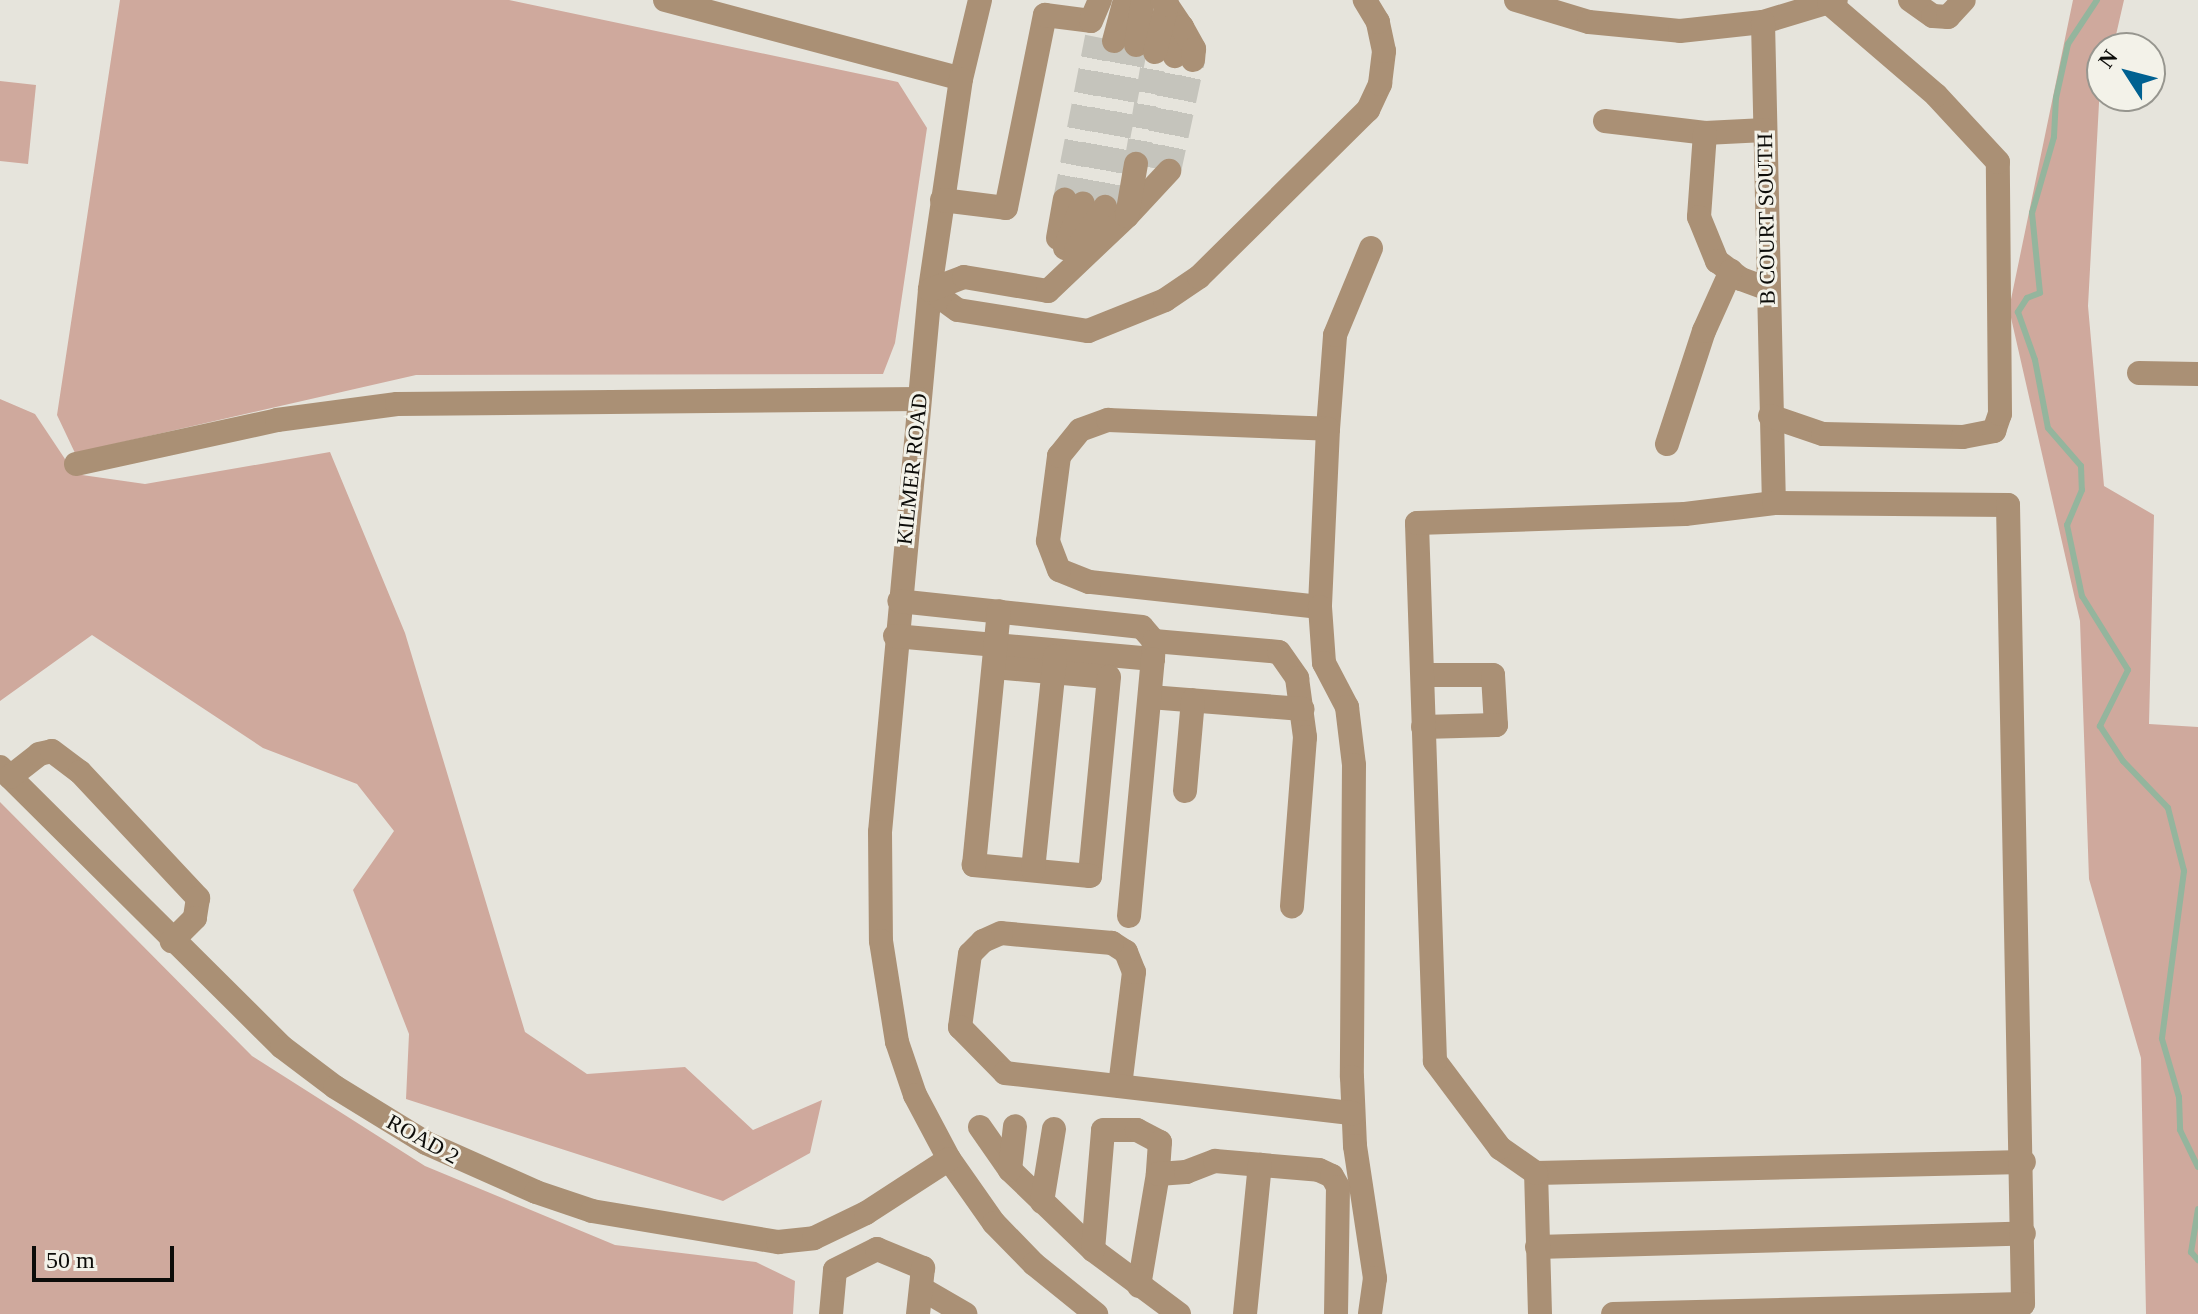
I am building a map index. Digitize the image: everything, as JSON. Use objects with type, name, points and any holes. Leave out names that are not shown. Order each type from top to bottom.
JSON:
[{"type":"street","points":[[665,0],[961,79]]},
{"type":"street","name":"KILMER ROAD","points":[[980,0],[961,79],[930,290],[895,636],[878,873],[881,941],[897,1042],[915,1095],[949,1159],[994,1223],[1034,1264],[1096,1314]]},
{"type":"street","points":[[942,200],[1002,209],[1008,205],[1047,8],[1091,21],[1100,0]]},
{"type":"street","points":[[1111,0],[1145,49]]},
{"type":"street","points":[[1125,0],[1145,49]]},
{"type":"street","points":[[930,290],[958,310],[1088,331],[1165,300],[1199,277],[1368,110],[1380,84],[1384,51],[1378,22],[1365,0]]},
{"type":"street","points":[[1516,0],[1556,6],[1640,30],[1763,22],[1832,1],[1936,95],[1998,162],[2000,414],[1994,431],[1963,437],[1823,434],[1770,416]]},
{"type":"street","points":[[1910,0],[1933,16],[1948,17],[1964,0]]},
{"type":"street","points":[[1145,49],[1157,2]]},
{"type":"street","points":[[1145,49],[1182,27],[1157,2]]},
{"type":"street","name":"B COURT SOUTH","points":[[1763,22],[1774,503]]},
{"type":"street","points":[[1605,121],[1705,133],[1765,130]]},
{"type":"street","points":[[1705,133],[1699,217],[1717,261],[1768,289]]},
{"type":"street","points":[[1048,291],[1095,206],[1152,168]]},
{"type":"street","points":[[1048,291],[1095,206]]},
{"type":"street","points":[[1370,1314],[1375,1278],[1353,1113],[1354,765],[1347,707],[1324,663],[1320,607],[1335,335],[1371,248]]},
{"type":"street","points":[[1667,444],[1704,331],[1731,271]]},
{"type":"street","points":[[930,290],[964,277],[1048,291]]},
{"type":"street","points":[[2139,373],[2198,374]]},
{"type":"street","points":[[76,464],[277,420],[397,404],[919,399]]},
{"type":"street","points":[[1320,607],[1089,582],[1059,570],[1048,541],[1059,456],[1080,430],[1108,420],[1328,429]]},
{"type":"street","points":[[1613,1314],[2023,1309],[2024,1162],[2008,505],[1774,503],[1685,514],[1417,523],[1435,1061],[1500,1148],[1536,1173],[2024,1162]]},
{"type":"street","points":[[899,601],[1142,627],[1154,650],[1129,916]]},
{"type":"street","points":[[895,636],[995,656],[1055,662],[1109,677],[1090,876],[974,865],[995,656],[999,611]]},
{"type":"street","points":[[1033,870],[1059,618]]},
{"type":"street","points":[[1055,662],[1154,650],[1279,652],[1297,678],[1303,709],[1292,907]]},
{"type":"street","points":[[1423,675],[1493,675],[1496,725],[1423,727]]},
{"type":"street","points":[[1150,697],[1303,709]]},
{"type":"street","points":[[1185,791],[1193,700]]},
{"type":"street","points":[[5,772],[39,754],[52,751],[80,772],[198,898],[195,918],[172,941]]},
{"type":"street","name":"ROAD 2","points":[[5,772],[282,1047],[335,1087],[471,1165],[592,1211],[778,1242],[814,1238],[866,1213],[949,1159]]},
{"type":"street","points":[[1120,1086],[1134,972],[1126,952],[1112,943],[1001,933],[983,941],[970,954],[960,1027],[980,1053],[1005,1073],[1353,1113]]},
{"type":"street","points":[[1010,1170],[1015,1126]]},
{"type":"street","points":[[980,1127],[1010,1170],[1093,1250],[1179,1314]]},
{"type":"street","points":[[1042,1202],[1054,1129]]},
{"type":"street","points":[[1093,1250],[1103,1130],[1137,1130],[1160,1142],[1158,1174],[1139,1286]]},
{"type":"street","points":[[1158,1174],[1186,1172],[1215,1161],[1319,1170],[1332,1176],[1338,1187],[1336,1314]]},
{"type":"street","points":[[1245,1314],[1260,1165]]},
{"type":"street","points":[[1536,1173],[1540,1314]]},
{"type":"street","points":[[1537,1247],[2024,1233]]},
{"type":"street","points":[[831,1314],[835,1270],[877,1249],[923,1268],[924,1290],[918,1314]]},
{"type":"street","points":[[924,1290],[965,1314]]},
{"type":"shaded area","points":[[120,0],[509,0],[898,82],[927,128],[895,343],[883,374],[416,375],[75,453],[57,415]]},
{"type":"shaded area","points":[[2073,0],[2124,0],[2117,32],[2086,32],[2086,112],[2099,112],[2088,306],[2104,486],[2154,515],[2149,724],[2198,727],[2198,1314],[2146,1314],[2141,1058],[2089,879],[2080,621],[2009,309]]},
{"type":"shaded area","points":[[0,81],[36,85],[28,164],[0,161]]},
{"type":"shaded area","points":[[0,399],[35,414],[75,474],[145,484],[330,452],[405,633],[525,1032],[587,1074],[685,1067],[753,1130],[822,1100],[810,1153],[723,1201],[406,1099],[409,1034],[353,890],[394,831],[357,784],[263,748],[92,635],[0,701]]},
{"type":"shaded area","points":[[0,802],[252,1056],[425,1166],[615,1245],[756,1262],[795,1281],[793,1314],[0,1314]]},
{"type":"waterway","points":[[2097,0],[2068,44],[2056,98],[2054,137],[2032,213],[2040,293],[2027,298],[2018,312],[2035,360],[2048,428],[2081,466],[2082,490],[2067,525],[2082,596],[2128,670],[2100,726],[2123,761],[2168,808],[2184,871],[2162,1039],[2179,1097],[2180,1130],[2198,1167]]},
{"type":"waterway","points":[[2198,1209],[2191,1252],[2198,1260]]},
{"type":"tunnel","points":[[1065,200],[1097,37]]},
{"type":"tunnel","points":[[1083,203],[1114,41]]},
{"type":"tunnel","points":[[1105,207],[1136,45]]},
{"type":"tunnel","points":[[1136,164],[1155,52]]},
{"type":"tunnel","points":[[1153,168],[1175,56]]},
{"type":"tunnel","points":[[1169,171],[1193,60]]}]
